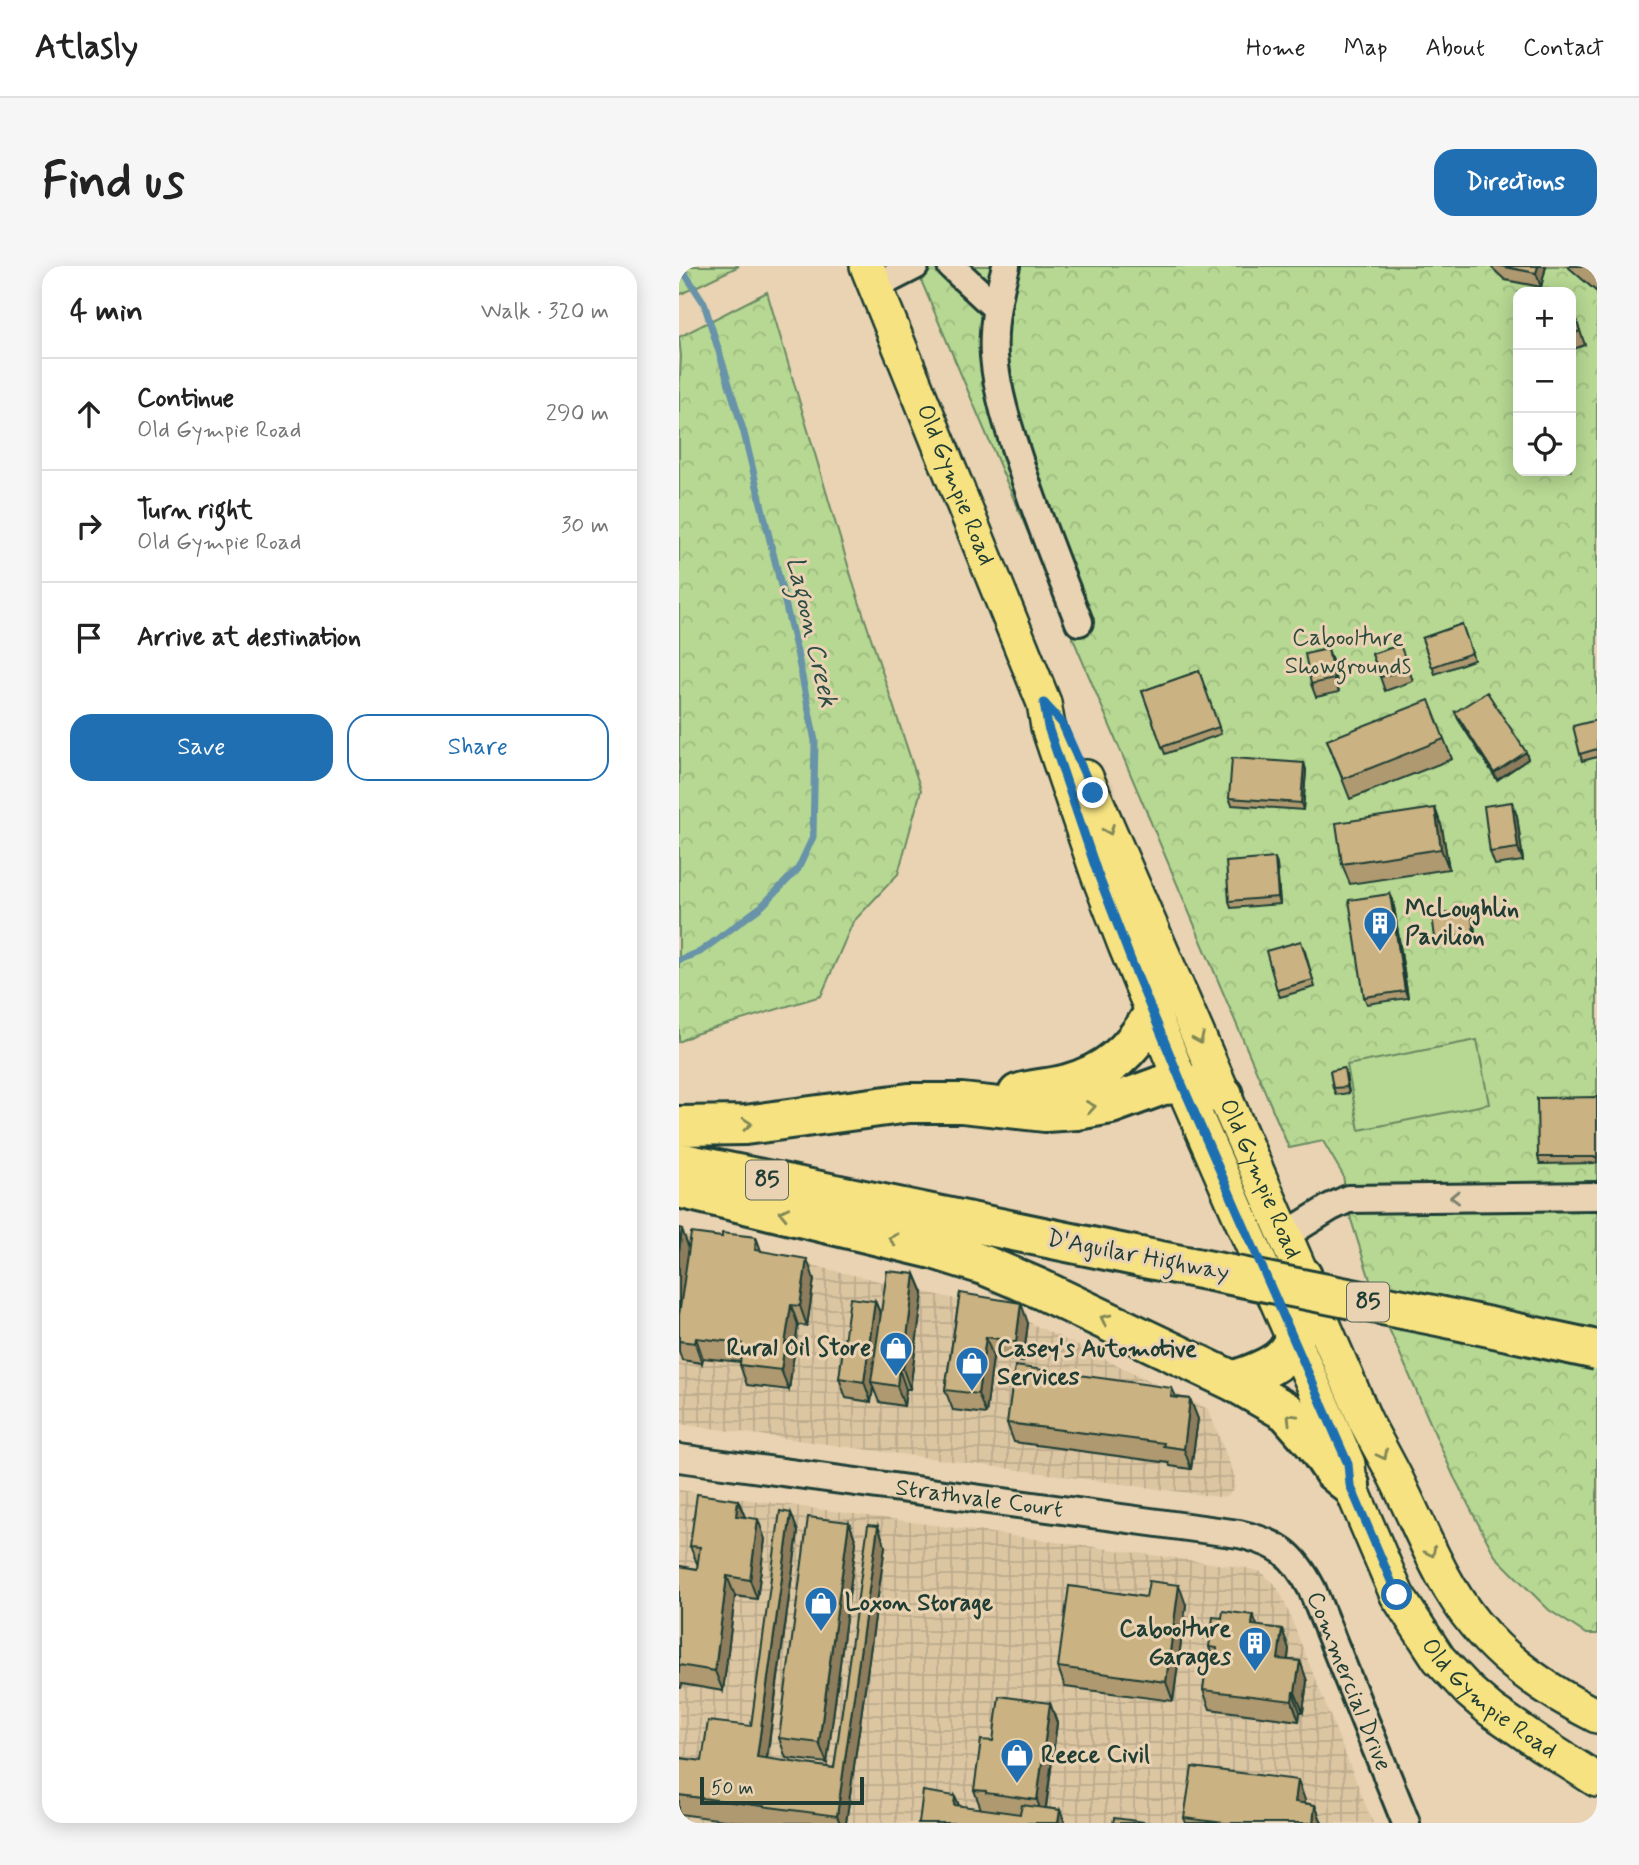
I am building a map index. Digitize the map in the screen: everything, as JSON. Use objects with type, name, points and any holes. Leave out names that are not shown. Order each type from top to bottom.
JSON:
[{"type":"highway","points":[[999,1106],[1021,1092],[1067,1084],[1112,1063],[1128,1050],[1153,1014]]},
{"type":"highway","points":[[679,1126],[745,1125],[909,1103],[999,1106],[1045,1112],[1077,1110],[1111,1104],[1163,1085],[1182,1084],[1207,1088],[1223,1095]]},
{"type":"highway","name":"D'Aguilar Highway","points":[[679,1162],[1597,1350]]},
{"type":"highway","points":[[679,1188],[921,1246],[984,1265],[1038,1288],[1233,1381],[1287,1412],[1315,1444],[1333,1471],[1350,1485]]},
{"type":"highway","points":[[1233,1381],[1281,1359],[1294,1340],[1301,1310],[1302,1276]]},
{"type":"main road","name":"Old Gympie Road","points":[[871,276],[1044,703],[1048,727],[1097,872],[1153,1014],[1348,1464],[1350,1485],[1397,1595],[1439,1659],[1470,1692],[1491,1710],[1597,1780]]},
{"type":"main road","name":"Old Gympie Road","points":[[1044,703],[1062,723],[1365,1420],[1452,1592],[1473,1623],[1496,1647],[1550,1690],[1597,1716]]},
{"type":"street","points":[[871,276],[915,266]]},
{"type":"street","points":[[951,266],[995,307]]},
{"type":"street","points":[[1006,266],[995,307],[993,353],[997,384],[1007,425],[1033,504],[1079,622]]},
{"type":"street","points":[[1284,1236],[1348,1199],[1556,1202],[1597,1196]]},
{"type":"street","name":"Strathvale Court","points":[[679,1458],[1239,1534],[1279,1547]]},
{"type":"street","name":"Commercial Drive","points":[[1279,1547],[1304,1573],[1312,1588],[1406,1823]]},
{"type":"shaded area","points":[[679,1234],[1006,1311],[1208,1409],[1235,1477],[1235,1487],[1229,1495],[1218,1497],[679,1424]]},
{"type":"shaded area","points":[[679,1490],[1261,1572],[1274,1583],[1282,1596],[1373,1823],[679,1823]]},
{"type":"green space","points":[[679,266],[739,266],[679,295]]},
{"type":"green space","name":"Caboolture Showgrounds","points":[[915,266],[1597,266],[1597,1634],[1586,1634],[1549,1610],[1495,1556],[1453,1475],[1376,1299],[1348,1210],[1343,1175],[1323,1141],[1289,1148]]},
{"type":"green space","points":[[767,292],[855,589],[921,790],[898,874],[853,922],[821,996],[695,1034],[679,1042],[679,337]]},
{"type":"green space","points":[[1477,1040],[1489,1104],[1359,1130],[1347,1065]]},
{"type":"building","points":[[1500,266],[1538,266],[1536,273]]},
{"type":"building","points":[[1587,266],[1597,266],[1597,275]]},
{"type":"building","points":[[1462,624],[1472,653],[1432,667],[1422,638]]},
{"type":"building","points":[[1400,645],[1409,668],[1381,677],[1372,654]]},
{"type":"building","points":[[1328,649],[1334,679],[1311,684],[1305,654]]},
{"type":"building","points":[[1199,671],[1219,727],[1162,747],[1142,691]]},
{"type":"building","points":[[1487,692],[1526,752],[1494,773],[1455,712]]},
{"type":"building","points":[[1429,700],[1444,739],[1343,779],[1327,740]]},
{"type":"building","points":[[1597,720],[1597,749],[1580,754],[1573,726]]},
{"type":"building","points":[[1232,758],[1304,763],[1301,803],[1229,798]]},
{"type":"building","points":[[1512,802],[1518,848],[1490,852],[1484,806]]},
{"type":"building","points":[[1435,808],[1441,849],[1342,864],[1336,823]]},
{"type":"building","points":[[1275,858],[1278,897],[1229,901],[1226,862]]},
{"type":"building","name":"McLoughlin Pavilion","points":[[1390,894],[1405,991],[1364,997],[1349,900]]},
{"type":"building","points":[[1471,910],[1474,933],[1435,938],[1432,915]]},
{"type":"building","points":[[1301,941],[1313,980],[1277,990],[1266,951]]},
{"type":"building","points":[[1344,1068],[1347,1087],[1333,1088],[1330,1071]]},
{"type":"building","points":[[1597,1097],[1597,1157],[1538,1157],[1537,1098]]},
{"type":"building","points":[[679,1228],[682,1229],[679,1251]]},
{"type":"building","points":[[691,1233],[756,1237],[755,1250],[807,1259],[800,1306],[791,1305],[781,1370],[740,1365],[742,1343],[696,1338],[695,1343],[679,1341],[679,1315]]},
{"type":"building","points":[[887,1271],[915,1274],[903,1369],[899,1369],[897,1386],[871,1382]]},
{"type":"building","points":[[960,1293],[1021,1303],[1016,1342],[986,1337],[978,1394],[945,1390]]},
{"type":"building","points":[[850,1298],[875,1301],[864,1382],[839,1378]]},
{"type":"building","points":[[1015,1366],[1172,1388],[1171,1397],[1190,1399],[1184,1449],[1163,1446],[1164,1443],[1007,1423]]},
{"type":"building","points":[[697,1494],[738,1500],[736,1516],[758,1519],[750,1580],[727,1576],[715,1671],[679,1665],[679,1566],[697,1569],[700,1547],[690,1546]]},
{"type":"building","points":[[780,1511],[791,1513],[757,1757],[834,1768],[868,1525],[878,1526],[837,1816],[679,1795],[679,1758],[702,1761],[708,1721],[751,1726]]},
{"type":"building","points":[[808,1517],[849,1522],[819,1743],[779,1738]]},
{"type":"building","points":[[1149,1581],[1179,1585],[1166,1682],[1058,1667],[1069,1586],[1146,1597]]},
{"type":"building","name":"Caboolture Garages","points":[[1223,1611],[1253,1615],[1252,1625],[1282,1629],[1278,1659],[1300,1661],[1292,1701],[1203,1690],[1207,1659],[1216,1660],[1217,1648],[1209,1647],[1213,1617],[1222,1618]]},
{"type":"building","name":"Reece Civil","points":[[999,1696],[1050,1703],[1037,1800],[974,1790],[981,1740],[993,1741]]},
{"type":"building","points":[[1192,1767],[1298,1780],[1295,1802],[1315,1805],[1313,1823],[1224,1823],[1184,1818]]},
{"type":"building","points":[[923,1791],[955,1796],[954,1805],[1020,1814],[1022,1805],[1060,1810],[1058,1823],[919,1823]]},
{"type":"building","points":[[1114,1818],[1152,1823],[1113,1823]]},
{"type":"waterway","name":"Lagoon Creek","points":[[679,960],[700,952],[762,906],[798,869],[813,837],[815,741],[797,652],[744,433],[704,303],[680,266]]},
{"type":"place","name":"McLoughlin Pavilion","points":[[1380,953]]},
{"type":"place","name":"Rural Oil Store","points":[[896,1378]]},
{"type":"place","name":"Casey's Automotive Services","points":[[972,1393]]},
{"type":"place","name":"Loxon Storage","points":[[821,1633]]},
{"type":"place","name":"Caboolture Garages","points":[[1255,1673]]},
{"type":"place","name":"Reece Civil","points":[[1017,1785]]},
{"type":"route","points":[[1093,793],[1062,723],[1044,703],[1048,727],[1125,945],[1182,1084],[1348,1464],[1350,1485],[1397,1595]]}]
